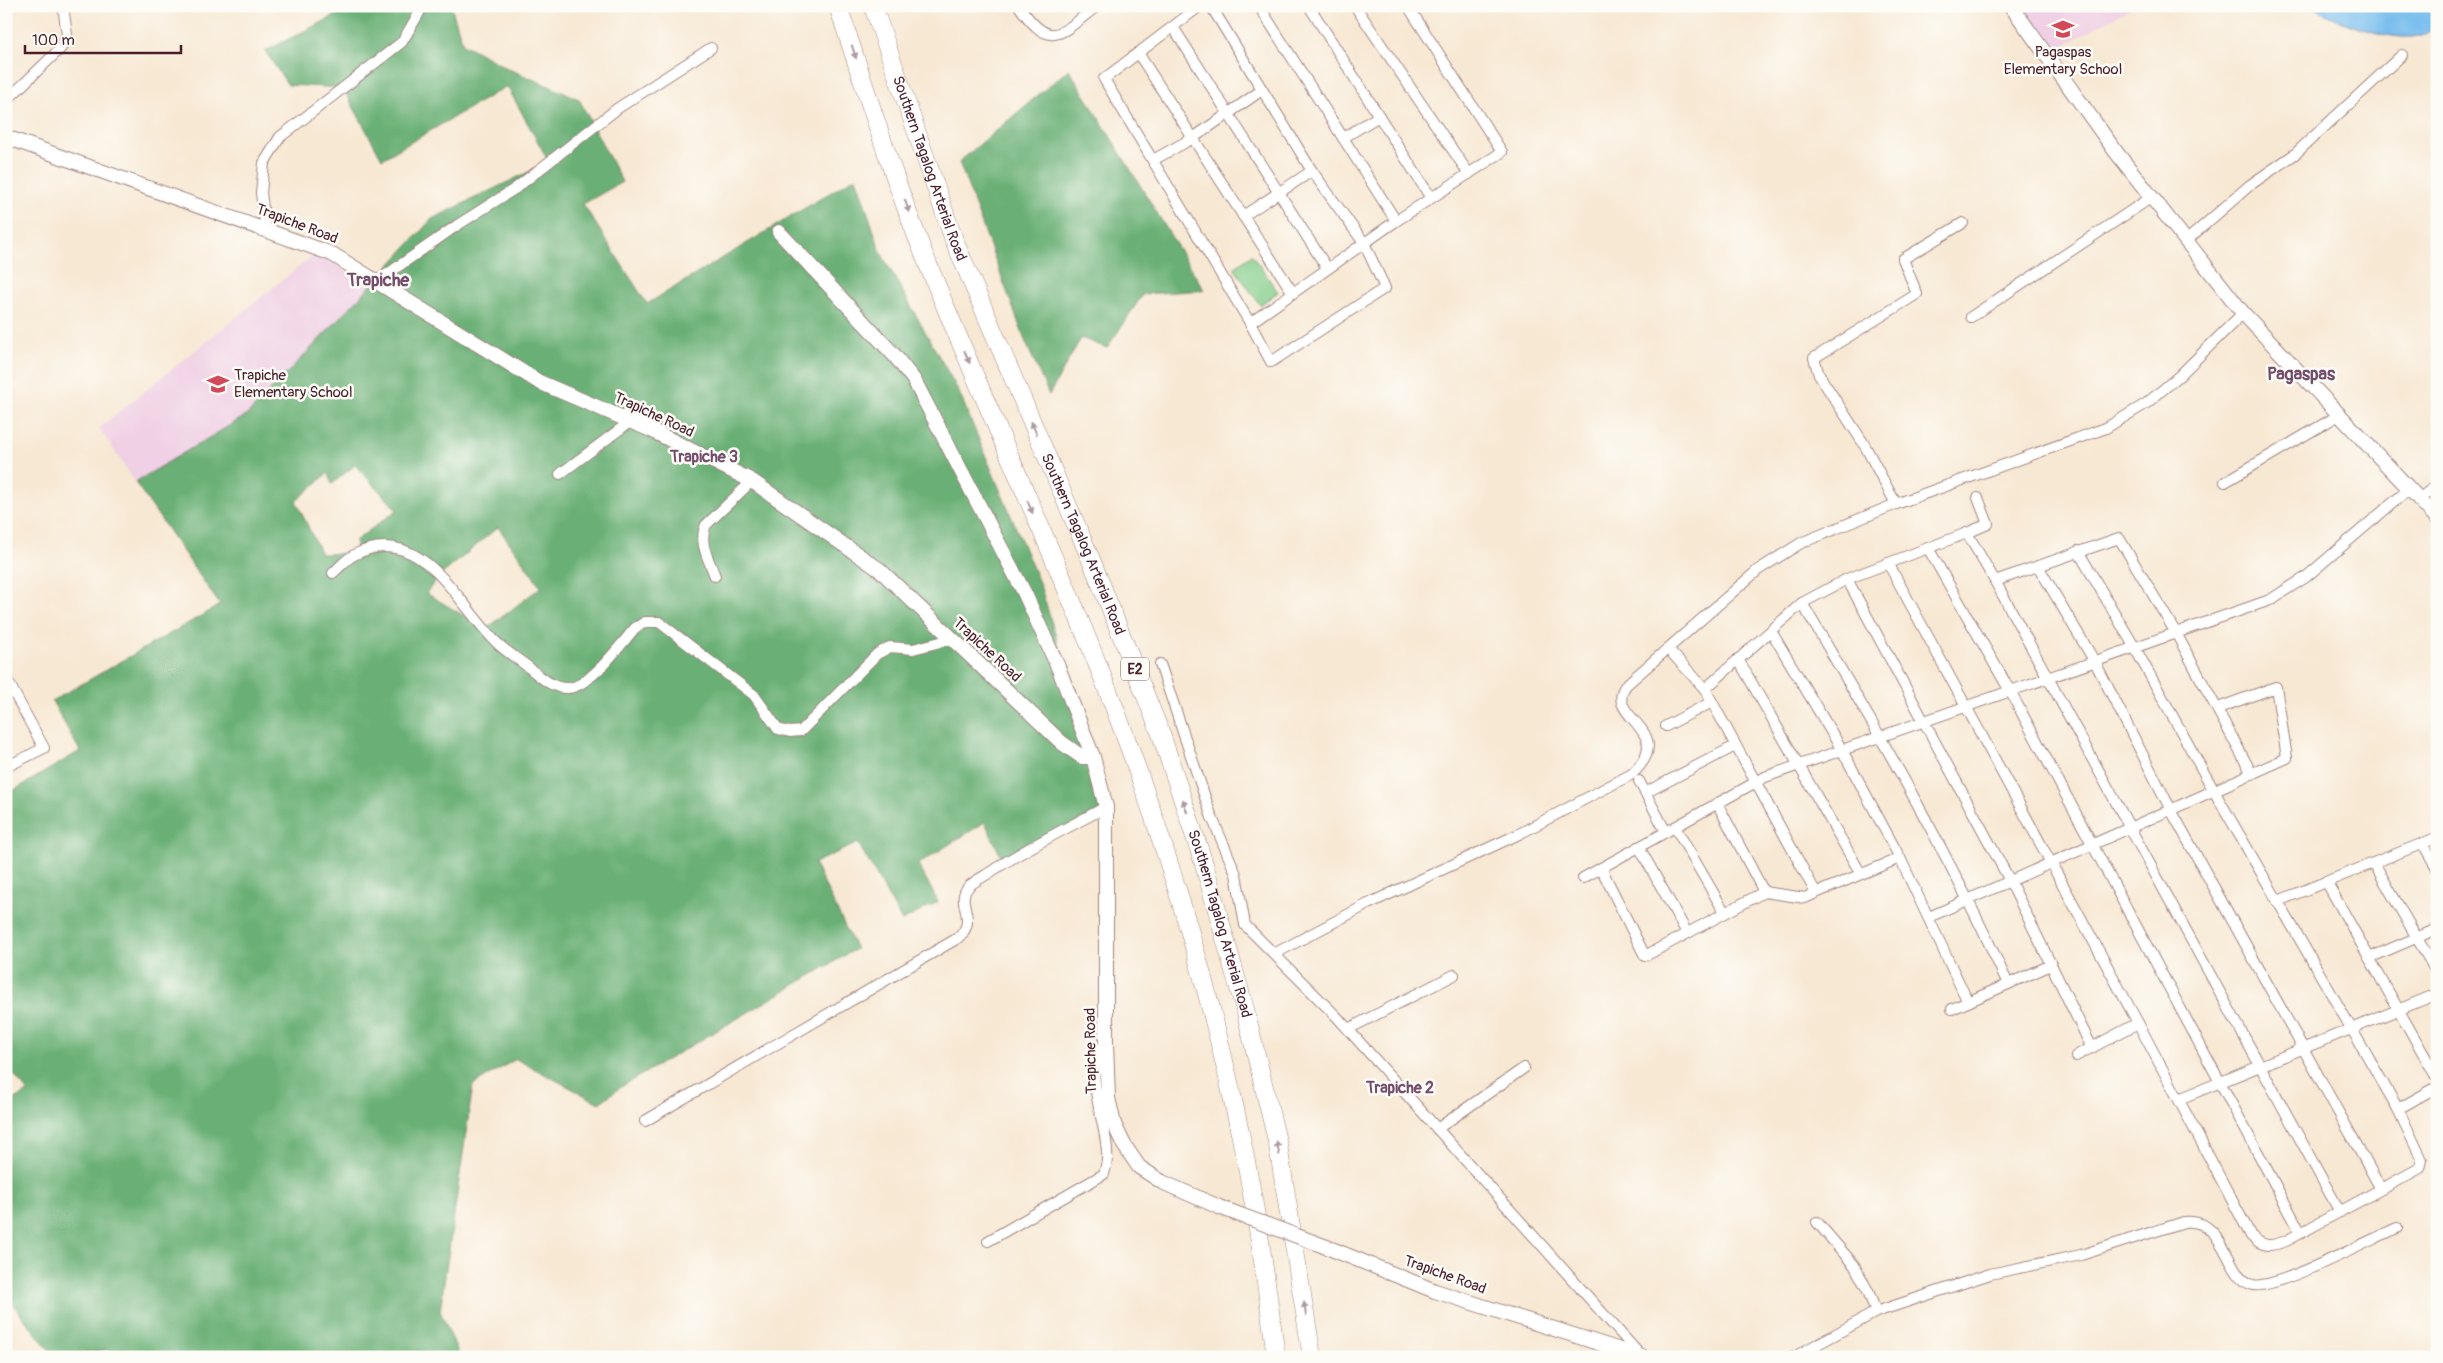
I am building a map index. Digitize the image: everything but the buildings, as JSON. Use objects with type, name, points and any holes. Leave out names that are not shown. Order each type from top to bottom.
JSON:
[{"type":"highway","name":"E2","points":[[838,6],[924,253],[1059,574],[1131,752],[1174,879],[1214,1021],[1244,1151],[1263,1259],[1276,1357]]},
{"type":"highway","name":"Southern Tagalog Arterial Road","points":[[873,6],[954,240],[1096,571],[1161,734],[1204,864],[1246,1013],[1278,1145],[1312,1357]]},
{"type":"street","points":[[6,101],[61,48],[68,35],[63,6]]},
{"type":"street","points":[[1019,6],[1032,24],[1043,34],[1054,35],[1065,31],[1097,6]]},
{"type":"street","points":[[1200,6],[1104,79],[1272,362],[1385,288],[1364,243],[1312,171],[1211,6]]},
{"type":"street","points":[[1259,6],[1396,221]]},
{"type":"street","points":[[1309,6],[1431,198]]},
{"type":"street","points":[[1355,6],[1469,174]]},
{"type":"street","points":[[1250,323],[1396,221],[1502,152],[1408,6]]},
{"type":"street","points":[[2011,6],[2116,152],[2243,313],[2437,518]]},
{"type":"street","points":[[266,230],[261,193],[264,163],[280,137],[402,42],[419,13]]},
{"type":"street","points":[[1173,27],[1327,268]]},
{"type":"street","points":[[376,282],[456,226],[516,188],[618,108],[711,48]]},
{"type":"street","points":[[1138,53],[1293,293]]},
{"type":"street","points":[[2186,241],[2250,185],[2295,154],[2402,55]]},
{"type":"street","points":[[1152,160],[1193,138],[1262,90]]},
{"type":"street","points":[[1343,138],[1379,116]]},
{"type":"street","name":"Trapiche Road","points":[[6,137],[332,254],[539,382],[631,421],[752,481],[880,570],[1062,743],[1082,757],[1093,756],[1106,807],[1106,1043],[1108,1098],[1114,1124],[1139,1167],[1162,1182],[1219,1207],[1324,1246],[1434,1291],[1642,1357]]},
{"type":"street","points":[[1243,216],[1312,171]]},
{"type":"street","points":[[1971,317],[2152,197]]},
{"type":"street","points":[[1896,504],[1864,444],[1820,375],[1814,358],[1917,294],[1902,259],[1963,223]]},
{"type":"street","points":[[779,232],[895,356],[914,380],[1025,594],[1058,667],[1093,756]]},
{"type":"street","points":[[1274,954],[1368,904],[1519,834],[1632,774],[1646,760],[1649,744],[1646,736],[1622,703],[1621,691],[1758,570],[1801,543],[1896,504],[2106,428],[2147,403],[2179,376],[2243,313]]},
{"type":"street","points":[[2225,482],[2340,415]]},
{"type":"street","points":[[560,474],[631,421]]},
{"type":"street","points":[[714,576],[702,540],[706,525],[752,481]]},
{"type":"street","points":[[1583,878],[1755,782],[2270,600],[2306,577],[2414,494],[2437,485]]},
{"type":"street","points":[[1705,688],[1802,603],[1847,579],[1988,524],[1978,498]]},
{"type":"street","points":[[1967,533],[2050,677],[2129,828],[2340,1212]]},
{"type":"street","points":[[1995,581],[2119,538],[2176,633],[2252,774]]},
{"type":"street","points":[[334,573],[352,556],[372,548],[398,548],[419,558],[426,562],[454,589],[496,642],[552,685],[569,689],[586,680],[635,628],[645,622],[659,622],[754,695],[778,729],[790,732],[801,731],[877,654],[890,647],[913,649],[952,639]]},
{"type":"street","points":[[1928,548],[2010,691],[2301,1233]]},
{"type":"street","points":[[1888,564],[2138,1023],[2251,1236],[2262,1245],[2273,1246],[2340,1212],[2420,1168],[2422,1165],[2398,1109],[2078,551]]},
{"type":"street","points":[[2038,566],[2095,662],[2171,810],[2381,1189]]},
{"type":"street","points":[[1847,579],[2010,881],[2092,1048]]},
{"type":"street","points":[[1802,603],[1882,736],[1970,899],[2008,984]]},
{"type":"street","points":[[1771,631],[1842,750],[1900,858],[1968,1002]]},
{"type":"street","points":[[1668,648],[1705,688],[1816,893]]},
{"type":"street","points":[[1738,659],[1861,874]]},
{"type":"street","points":[[1160,664],[1212,815],[1236,874],[1245,925],[1348,1029],[1642,1357]]},
{"type":"street","points":[[6,678],[44,748],[6,767]]},
{"type":"street","points":[[1929,917],[2287,758],[2276,687],[2218,708]]},
{"type":"street","points":[[1666,726],[1712,702]]},
{"type":"street","points":[[1645,793],[1735,746]]},
{"type":"street","points":[[1639,781],[1645,793],[1725,913]]},
{"type":"street","points":[[1717,804],[1764,892]]},
{"type":"street","points":[[645,1121],[958,938],[965,932],[968,924],[964,894],[969,886],[1012,858],[1106,807]]},
{"type":"street","points":[[2278,901],[2436,838]]},
{"type":"street","points":[[2423,844],[2437,868]]},
{"type":"street","points":[[1639,847],[1687,934]]},
{"type":"street","points":[[1601,868],[1645,956],[1764,892],[1805,898],[1900,858]]},
{"type":"street","points":[[2374,863],[2437,973]]},
{"type":"street","points":[[2326,881],[2437,1078]]},
{"type":"street","points":[[2369,958],[2437,929]]},
{"type":"street","points":[[1952,1009],[2051,965]]},
{"type":"street","points":[[1348,1029],[1454,975]]},
{"type":"street","points":[[2179,1099],[2437,994]]},
{"type":"street","points":[[2076,1056],[2138,1023]]},
{"type":"street","points":[[988,1241],[1104,1174],[1108,1160],[1107,1146],[1096,1093],[1096,1066],[1100,1049],[1106,1043]]},
{"type":"street","points":[[1436,1129],[1524,1068]]},
{"type":"street","points":[[2398,1109],[2437,1087]]},
{"type":"street","points":[[1817,1222],[1854,1265],[1876,1312]]},
{"type":"street","points":[[1794,1357],[1876,1312],[1990,1274],[2081,1254],[2184,1222],[2202,1222],[2212,1230],[2244,1280],[2253,1285],[2284,1280],[2397,1228]]},
{"type":"shaded area","name":"Pagaspas Elementary School","points":[[2018,6],[2134,6],[2050,53]]},
{"type":"shaded area","name":"Trapiche Elementary School","points":[[316,253],[377,287],[247,415],[135,482],[99,428]]},
{"type":"green space","points":[[354,6],[451,6],[463,44],[509,69],[579,99],[622,182],[583,204],[647,304],[856,177],[881,253],[958,390],[1040,585],[1093,757],[1106,807],[1004,863],[985,822],[918,864],[938,902],[902,921],[858,843],[814,863],[856,949],[624,1085],[599,1103],[516,1059],[473,1085],[440,1311],[460,1357],[111,1357],[108,1350],[54,1356],[6,1296],[6,1104],[28,1092],[6,1065],[6,795],[80,751],[52,701],[220,605],[135,482],[247,415],[432,219],[549,162],[507,86],[382,159],[343,88],[288,85],[265,51]],"holes":[[[355,465],[397,510],[355,541],[358,553],[321,554],[296,501],[328,473],[332,484]],[[498,527],[541,587],[486,629],[426,593],[440,576]]]},
{"type":"green space","points":[[1069,69],[1204,290],[1143,294],[1107,348],[1081,338],[1049,395],[1026,343],[959,162]]},
{"type":"green space","points":[[1252,255],[1278,292],[1260,305],[1234,268]]},
{"type":"water","points":[[2313,6],[2380,6],[2388,10],[2402,6],[2437,6],[2437,28],[2414,37],[2388,35],[2346,23]]},
{"type":"place","name":"Pagaspas Elementary School","points":[[2063,29]]},
{"type":"place","name":"Trapiche Elementary School","points":[[218,384]]},
{"type":"district","name":"Trapiche","points":[[378,280]]},
{"type":"district","name":"Pagaspas","points":[[2301,374]]},
{"type":"district","name":"Trapiche 3","points":[[704,457]]},
{"type":"district","name":"Trapiche 2","points":[[1400,1088]]}]
